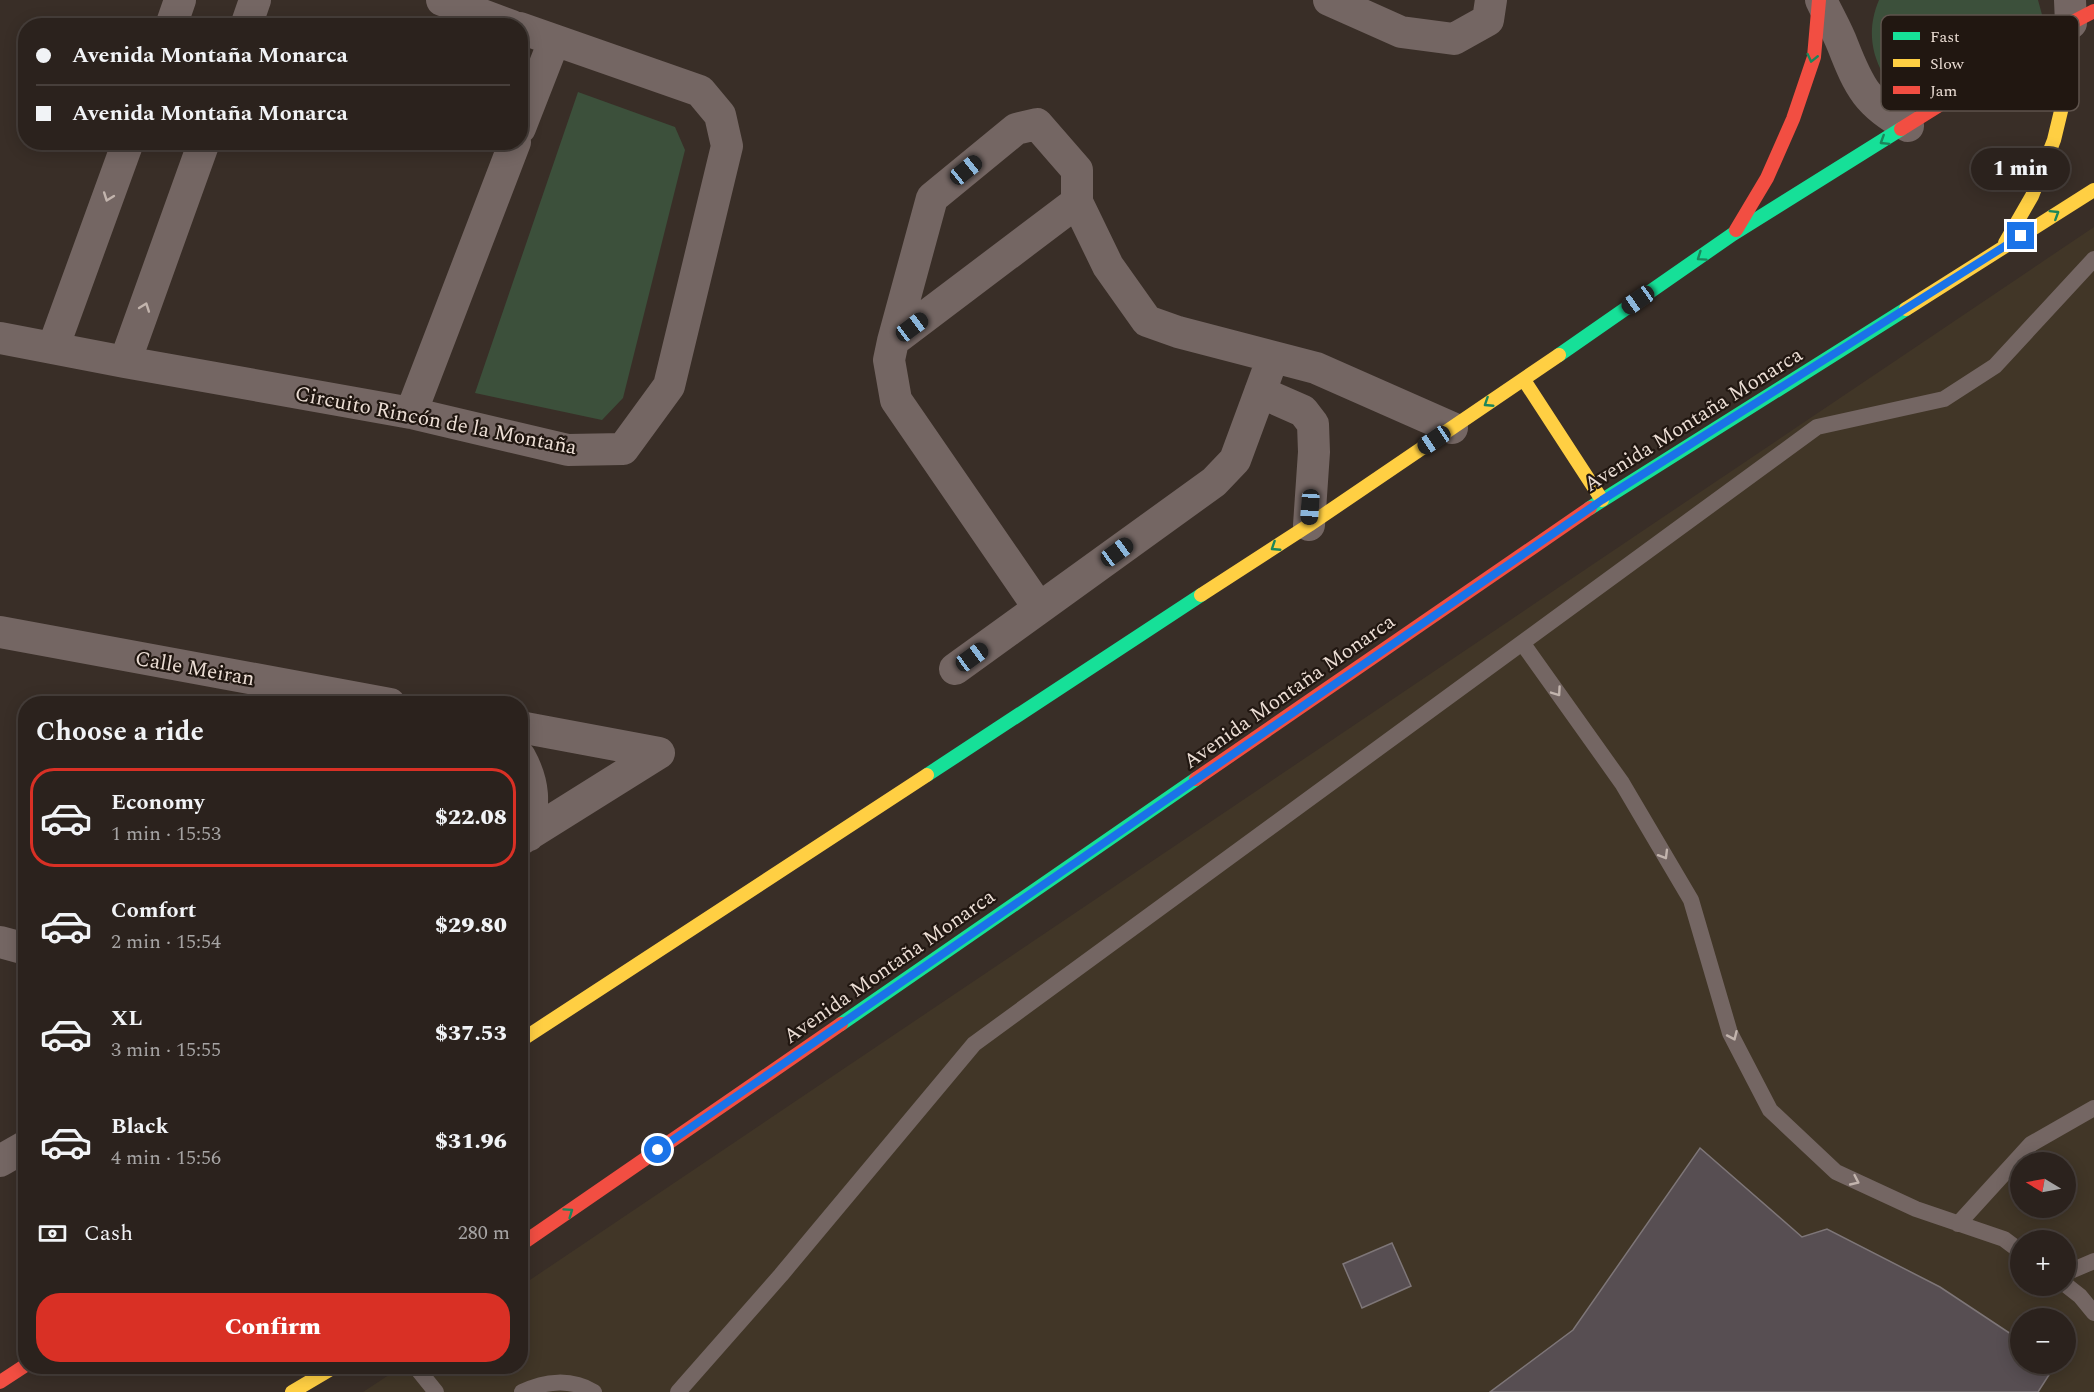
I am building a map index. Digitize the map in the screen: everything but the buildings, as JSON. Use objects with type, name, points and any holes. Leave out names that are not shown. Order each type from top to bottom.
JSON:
[{"type":"main road","points":[[1733,234],[1767,178],[1793,119],[1814,57],[1820,0]]},
{"type":"main road","points":[[528,1036],[1309,525],[1524,380],[1733,234],[1930,111]]},
{"type":"main road","points":[[2003,247],[2032,196],[2054,140],[2061,111]]},
{"type":"main road","name":"Avenida Montaña Monarca","points":[[528,1239],[1602,500],[2094,190]]},
{"type":"main road","points":[[1524,380],[1602,500]]},
{"type":"main road","points":[[0,1382],[18,1370]]},
{"type":"main road","points":[[292,1392],[322,1374]]},
{"type":"street","points":[[174,18],[180,0]]},
{"type":"street","points":[[249,18],[255,0]]},
{"type":"street","points":[[442,0],[490,18]]},
{"type":"street","points":[[1329,0],[1401,32],[1454,39],[1488,20],[1491,0]]},
{"type":"street","points":[[1820,0],[1866,94],[1881,108]]},
{"type":"street","points":[[1843,0],[1840,25],[1843,46]]},
{"type":"street","name":"Circuito Rincón de la Montaña","points":[[0,338],[411,413],[568,450],[623,449],[669,386],[727,146],[720,116],[700,91],[528,31]]},
{"type":"street","points":[[528,107],[554,40]]},
{"type":"street","points":[[1884,111],[1892,118],[1908,126]]},
{"type":"street","points":[[1039,608],[896,400],[888,360],[932,198],[1016,129],[1037,124],[1077,170],[1077,202],[1108,266],[1147,321],[1178,332],[1316,368],[1452,428]]},
{"type":"street","points":[[53,348],[125,150]]},
{"type":"street","points":[[125,362],[201,150]]},
{"type":"street","points":[[411,413],[512,150]]},
{"type":"street","points":[[893,341],[1077,202]]},
{"type":"street","points":[[955,669],[1214,482],[1235,460],[1273,357]]},
{"type":"street","points":[[1260,392],[1304,411],[1313,424],[1314,452],[1309,525]]},
{"type":"street","name":"Calle Meiran","points":[[0,632],[347,696]]},
{"type":"street","points":[[528,729],[659,753],[528,835]]},
{"type":"street","points":[[528,770],[534,798],[528,824]]},
{"type":"street","points":[[0,942],[18,947]]},
{"type":"street","points":[[0,1161],[18,1151]]},
{"type":"lane","points":[[678,1392],[781,1275],[974,1044],[1817,427],[1944,399],[1995,366],[2094,258]]},
{"type":"lane","points":[[1523,644],[1622,783],[1690,900],[1730,1033],[1770,1110],[1836,1172],[1916,1209],[2004,1239],[2010,1244]]},
{"type":"lane","points":[[1958,1224],[2031,1144],[2094,1108]]},
{"type":"lane","points":[[2076,1269],[2094,1261]]},
{"type":"lane","points":[[2076,1293],[2094,1313]]},
{"type":"lane","points":[[421,1374],[435,1392]]},
{"type":"lane","points":[[522,1392],[539,1384],[567,1383],[594,1392]]},
{"type":"shaded area","points":[[2094,227],[2094,1392],[363,1392],[390,1374],[528,1374],[528,1281]]},
{"type":"green space","points":[[1879,0],[2038,0],[2042,15],[1881,15],[1881,70],[1873,45],[1874,16]]},
{"type":"green space","points":[[578,92],[675,127],[685,150],[623,398],[602,420],[475,393]]},
{"type":"traffic: fast","points":[[1559,355],[1733,234],[1901,129]]},
{"type":"traffic: fast","points":[[1590,508],[1906,309]]},
{"type":"traffic: fast","points":[[927,775],[1201,595]]},
{"type":"traffic: fast","points":[[841,1024],[1196,779]]},
{"type":"traffic: slow","points":[[2005,243],[2032,196],[2054,140],[2061,111]]},
{"type":"traffic: slow","points":[[1906,309],[2094,190]]},
{"type":"traffic: slow","points":[[1201,595],[1309,525],[1559,355]]},
{"type":"traffic: slow","points":[[1524,380],[1602,500]]},
{"type":"traffic: slow","points":[[528,1036],[927,775]]},
{"type":"traffic: slow","points":[[292,1392],[322,1374]]},
{"type":"traffic: jam","points":[[1736,230],[1767,178],[1793,119],[1814,57],[1819,0]]},
{"type":"traffic: jam","points":[[2079,19],[2094,11]]},
{"type":"traffic: jam","points":[[1901,129],[1930,111]]},
{"type":"traffic: jam","points":[[1196,779],[1590,508]]},
{"type":"traffic: jam","points":[[528,1239],[841,1024]]},
{"type":"traffic: jam","points":[[0,1382],[18,1370]]},
{"type":"route","points":[[658,1150],[1602,500],[2021,236]]}]
